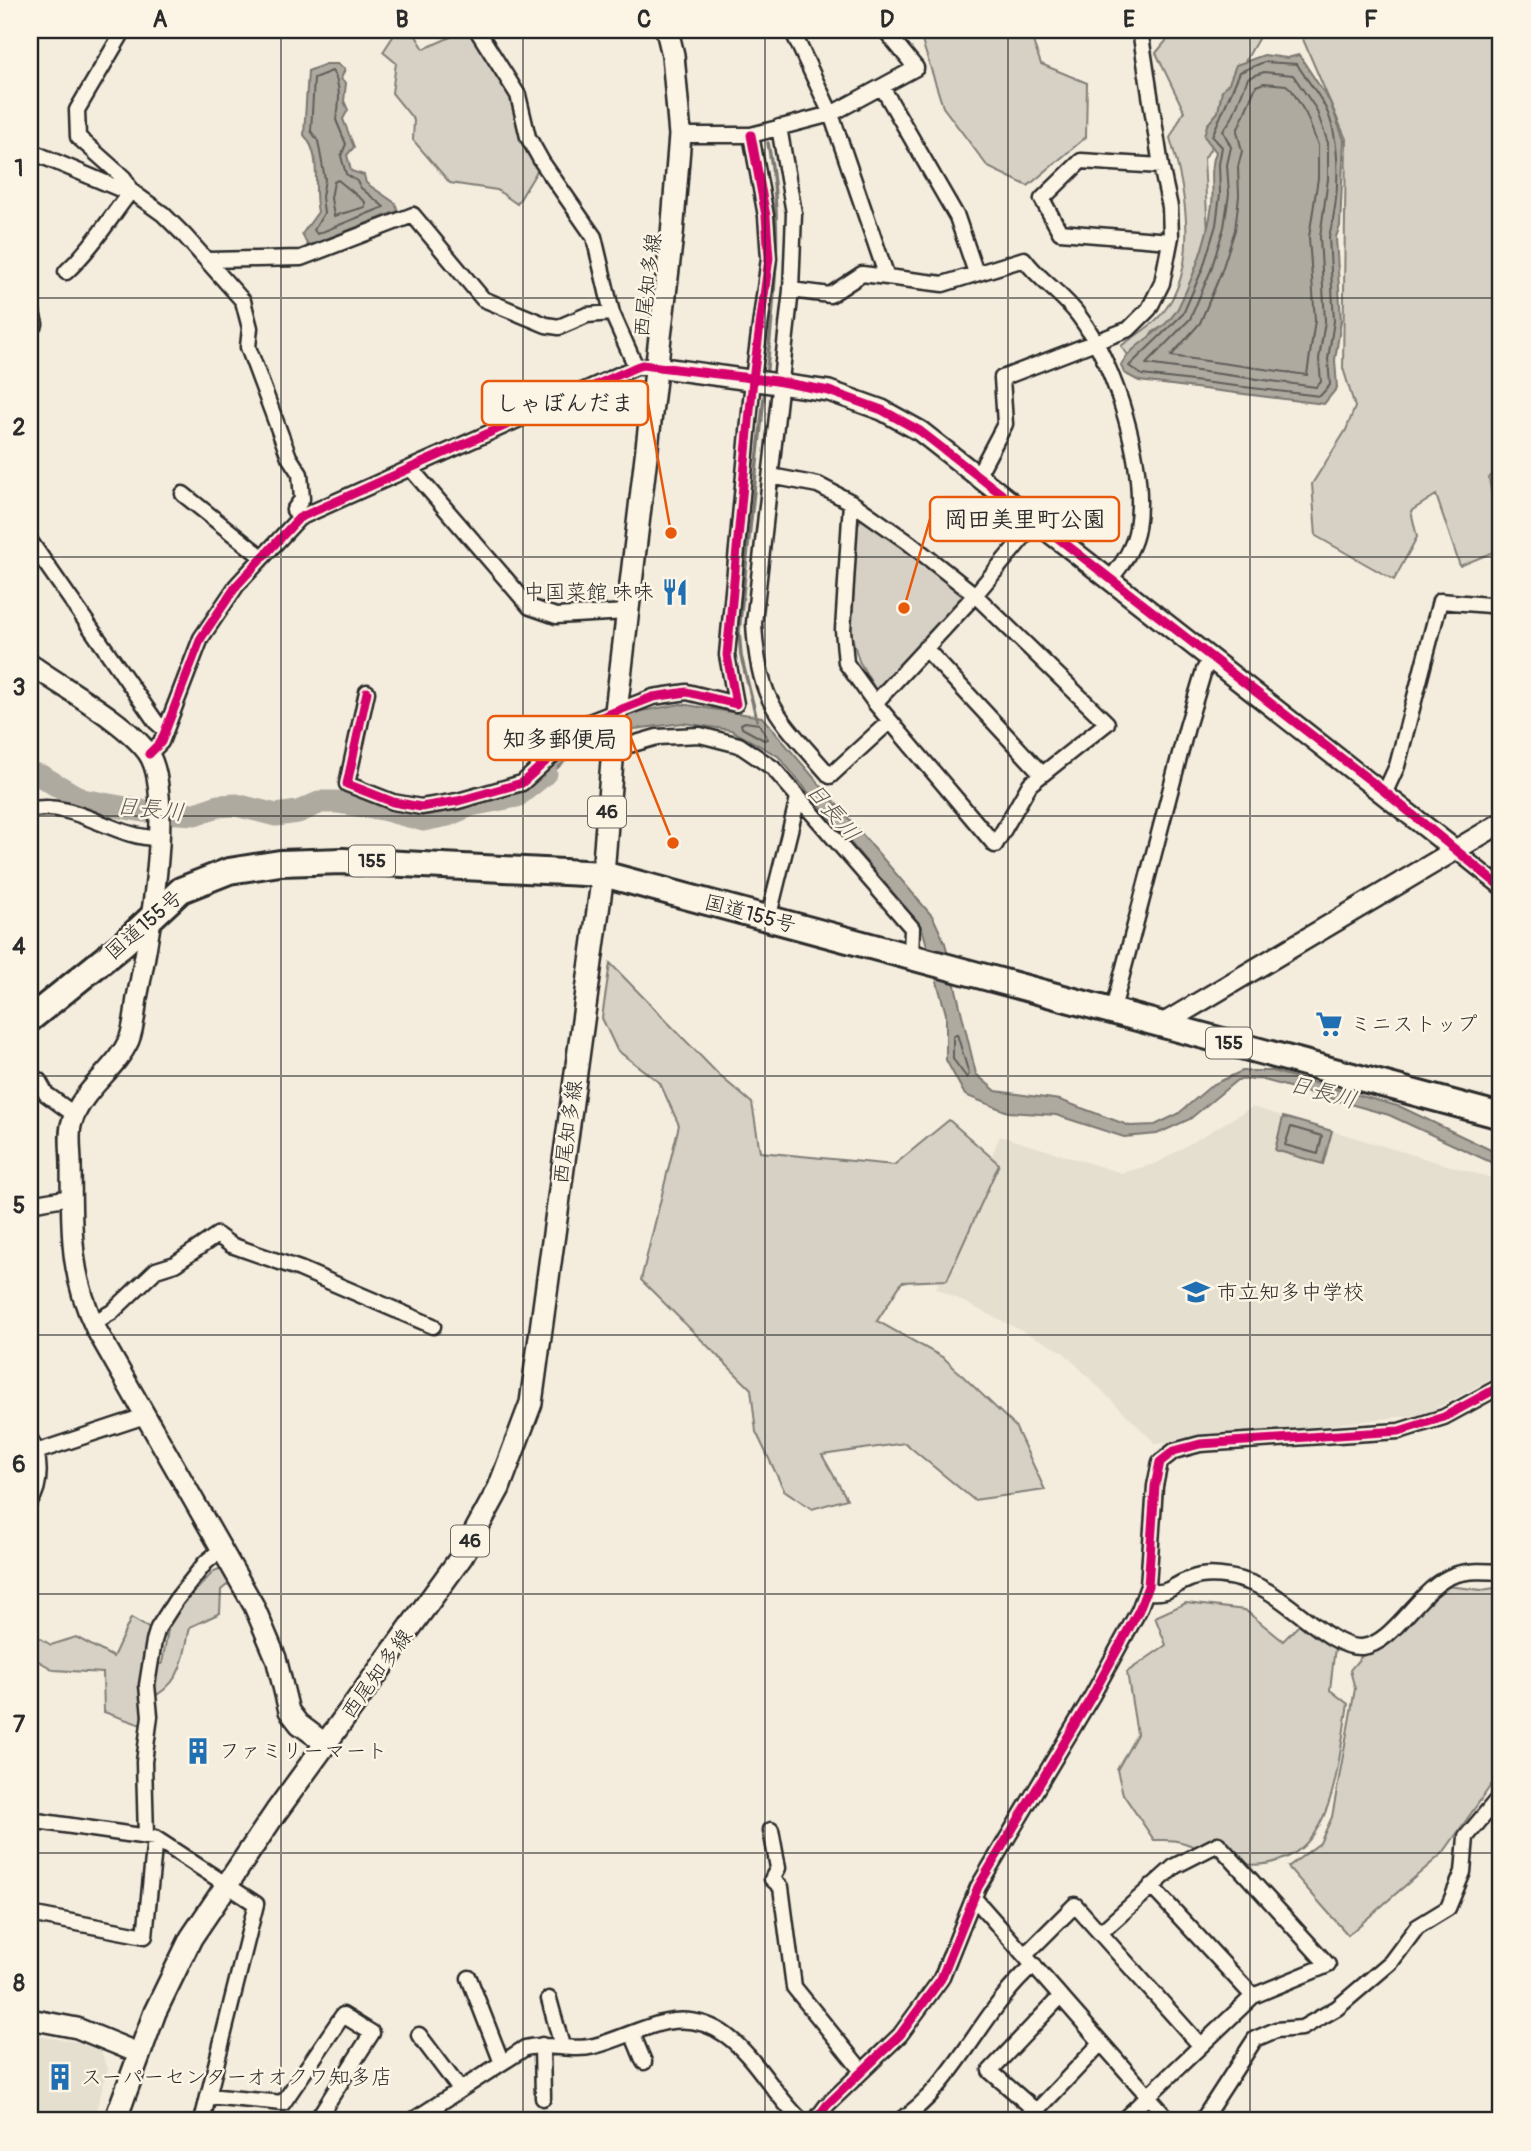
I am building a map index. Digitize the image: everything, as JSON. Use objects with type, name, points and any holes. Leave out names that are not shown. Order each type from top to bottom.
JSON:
[{"type":"highway","name":"国道155号","points":[[30,1019],[122,944],[181,890],[229,871],[280,863],[401,862],[603,874],[1501,1116]]},
{"type":"main road","name":"西尾知多線","points":[[116,2121],[138,2053],[191,1938],[225,1884],[462,1556],[499,1488],[531,1403],[603,874],[646,367],[672,235],[680,135],[673,55],[667,30]]},
{"type":"street","points":[[124,30],[77,110],[78,138],[124,178],[129,189],[163,214],[209,260],[246,305],[250,327],[248,347],[289,457],[300,474],[302,499],[294,510],[299,518]]},
{"type":"street","points":[[477,30],[518,95],[528,137],[542,162],[594,237],[612,313],[646,367]]},
{"type":"street","points":[[792,30],[831,114],[887,277]]},
{"type":"street","points":[[680,135],[753,134],[831,114],[916,68],[885,30]]},
{"type":"street","points":[[978,475],[1005,424],[1002,377],[1129,329],[1149,309],[1162,283],[1170,241],[1170,207],[1140,30]]},
{"type":"street","points":[[882,87],[957,218],[976,273]]},
{"type":"street","points":[[367,692],[347,784],[393,802],[421,807],[522,783],[589,722],[653,697],[687,692],[736,704],[727,655],[767,381],[791,290],[794,213],[776,128]]},
{"type":"street","points":[[753,134],[766,216],[769,258],[767,381],[771,476],[754,623],[761,683],[774,712],[830,776],[890,721]]},
{"type":"street","points":[[30,151],[72,171],[120,189],[129,189]]},
{"type":"street","points":[[1161,166],[1081,161],[1042,199],[1060,232],[1170,241]]},
{"type":"street","points":[[66,272],[91,249],[129,189]]},
{"type":"street","points":[[209,260],[302,258],[414,215],[483,299],[546,325],[559,327],[587,315],[612,313]]},
{"type":"street","points":[[791,290],[830,295],[862,274],[925,285],[943,284],[1024,258],[1040,279],[1060,294],[1080,317],[1114,386],[1138,481],[1139,506],[1133,545],[1110,579]]},
{"type":"street","points":[[30,304],[35,324],[30,328]]},
{"type":"street","points":[[149,754],[161,742],[201,638],[237,585],[299,518],[646,367],[829,391],[882,410],[920,432],[1385,792],[1501,887]]},
{"type":"street","points":[[412,470],[530,607],[556,616],[627,612]]},
{"type":"street","points":[[771,476],[818,485],[851,502],[908,542],[975,595],[1107,723],[1042,774],[1024,794],[995,845],[890,721],[846,663],[843,630],[851,502]]},
{"type":"street","points":[[183,494],[262,557]]},
{"type":"street","points":[[875,702],[975,595],[1036,522]]},
{"type":"street","points":[[30,541],[156,722],[166,730]]},
{"type":"street","points":[[1385,792],[1397,766],[1440,601],[1501,606]]},
{"type":"street","points":[[925,648],[1042,774]]},
{"type":"street","points":[[1112,1013],[1187,727],[1204,670],[1211,658]]},
{"type":"street","points":[[30,664],[125,731],[149,754],[156,774],[158,821],[154,913],[129,1039],[111,1067],[89,1090],[71,1123],[74,1265],[85,1306],[222,1549],[266,1634],[289,1711],[299,1724],[326,1744]]},
{"type":"street","points":[[612,750],[657,737],[699,735],[739,745],[772,768],[912,928],[911,957]]},
{"type":"street","points":[[768,919],[799,798]]},
{"type":"street","points":[[30,810],[58,809],[142,838],[158,821]]},
{"type":"street","points":[[1161,1025],[1501,823]]},
{"type":"street","points":[[30,1075],[39,1081],[46,1094],[75,1115]]},
{"type":"street","points":[[30,1204],[71,1197]]},
{"type":"street","points":[[93,1323],[112,1312],[156,1270],[175,1264],[217,1235],[231,1245],[300,1269],[433,1326]]},
{"type":"street","points":[[815,2121],[827,2105],[900,2035],[941,1979],[974,1898],[1092,1696],[1146,1592],[1157,1471],[1167,1455],[1200,1444],[1399,1431],[1422,1426],[1501,1386]]},
{"type":"street","points":[[34,1453],[145,1416]]},
{"type":"street","points":[[30,1439],[34,1453],[35,1494],[30,1502]]},
{"type":"street","points":[[30,1914],[145,1936],[150,1838],[144,1762],[150,1716],[148,1685],[154,1642],[158,1628],[176,1600],[206,1562],[222,1549]]},
{"type":"street","points":[[1146,1592],[1170,1592],[1191,1578],[1206,1575],[1246,1581],[1282,1598],[1336,1641],[1355,1647],[1367,1647],[1380,1640],[1412,1605],[1450,1576],[1468,1571],[1501,1572]]},
{"type":"street","points":[[1202,2121],[1255,2039],[1276,2030],[1302,2028],[1337,2008],[1391,1962],[1417,1927],[1448,1908],[1463,1872],[1466,1837],[1501,1794]]},
{"type":"street","points":[[30,1820],[150,1838],[256,1904],[202,2121]]},
{"type":"street","points":[[771,1830],[778,1868],[772,1879],[781,1886],[794,1987],[862,2071]]},
{"type":"street","points":[[1100,1933],[1175,1866],[1218,1844],[1328,1965],[1253,1996],[1122,2121]]},
{"type":"street","points":[[1151,1886],[1253,1996]]},
{"type":"street","points":[[974,1898],[1170,2121]]},
{"type":"street","points":[[899,2121],[933,2094],[1030,1960],[1075,1905],[1200,2045]]},
{"type":"street","points":[[469,1978],[502,2063]]},
{"type":"street","points":[[1060,1997],[990,2071],[1031,2116],[1101,2043]]},
{"type":"street","points":[[549,1999],[562,2046]]},
{"type":"street","points":[[208,2096],[283,2103],[343,2015],[372,2033],[316,2121]]},
{"type":"street","points":[[30,2019],[77,2028],[138,2053]]},
{"type":"street","points":[[412,2121],[459,2088],[525,2048],[542,2045],[593,2047],[632,2033],[680,2021],[708,2025],[721,2032],[749,2056],[802,2121]]},
{"type":"street","points":[[632,2033],[644,2062]]},
{"type":"street","points":[[419,2035],[459,2088]]},
{"type":"street","points":[[542,2045],[543,2098]]},
{"type":"shaded area","points":[[466,30],[473,30],[519,86],[540,166],[517,204],[497,190],[450,183],[413,140],[414,120],[392,93],[396,63],[383,52],[394,35],[416,36],[424,49]]},
{"type":"shaded area","points":[[912,30],[1029,30],[1041,64],[1087,83],[1086,137],[1028,186],[988,167],[943,107],[922,41]]},
{"type":"shaded area","points":[[1175,30],[1263,30],[1225,97],[1221,132],[1204,159],[1209,253],[1172,321],[1153,332],[1132,360],[1121,346],[1152,324],[1167,307],[1177,289],[1186,246],[1184,201],[1170,138],[1184,111],[1156,53]]},
{"type":"shaded area","points":[[1299,30],[1501,30],[1501,466],[1489,478],[1501,549],[1460,566],[1436,495],[1411,511],[1417,537],[1394,580],[1316,536],[1312,484],[1346,430],[1355,407],[1343,368],[1346,139]]},
{"type":"shaded area","points":[[861,519],[872,520],[967,596],[878,694],[859,661],[851,634],[857,526]]},
{"type":"shaded area","points":[[610,963],[720,1076],[752,1103],[760,1152],[894,1165],[949,1120],[999,1164],[947,1280],[902,1282],[877,1321],[944,1358],[1015,1426],[1045,1490],[974,1500],[905,1443],[822,1455],[847,1499],[812,1509],[784,1490],[756,1432],[751,1389],[641,1280],[679,1125],[660,1083],[617,1050],[602,1018]]},
{"type":"shaded area","points":[[1252,1107],[1501,1181],[1501,1374],[1425,1414],[1156,1444],[1062,1351],[936,1288],[1000,1136],[1122,1173],[1157,1163]]},
{"type":"shaded area","points":[[224,1567],[233,1580],[221,1590],[220,1613],[190,1627],[182,1662],[174,1680],[146,1701],[144,1726],[104,1712],[103,1673],[54,1670],[30,1656],[30,1632],[51,1645],[76,1637],[113,1657],[131,1618],[152,1630],[149,1663],[162,1664],[170,1618],[214,1571]]},
{"type":"shaded area","points":[[1447,1586],[1482,1590],[1501,1587],[1501,1771],[1443,1853],[1348,1935],[1288,1867],[1320,1843],[1332,1817],[1355,1689],[1350,1670],[1395,1624]]},
{"type":"shaded area","points":[[1186,1603],[1245,1610],[1283,1641],[1301,1623],[1335,1647],[1330,1690],[1348,1704],[1334,1786],[1313,1835],[1296,1853],[1272,1863],[1234,1863],[1178,1841],[1154,1840],[1123,1794],[1117,1770],[1137,1734],[1127,1672],[1166,1645],[1155,1617]]},
{"type":"shaded area","points":[[30,2035],[99,2045],[108,2069],[93,2121],[30,2121]]},
{"type":"water","points":[[1264,55],[1287,58],[1299,55],[1330,102],[1344,140],[1340,226],[1336,237],[1341,321],[1335,360],[1337,388],[1324,404],[1139,381],[1124,373],[1121,365],[1133,350],[1165,324],[1184,296],[1203,245],[1212,205],[1212,171],[1216,152],[1204,136],[1207,125],[1218,112],[1222,90],[1229,83],[1236,65]]},
{"type":"water","points":[[326,64],[337,64],[345,69],[341,79],[346,83],[344,101],[348,110],[343,119],[354,147],[347,155],[351,171],[364,175],[366,183],[395,203],[398,211],[308,246],[302,234],[318,212],[315,162],[310,143],[304,135],[308,71]]},
{"type":"water","points":[[681,704],[762,717],[933,917],[945,943],[976,1074],[996,1091],[1060,1100],[1130,1126],[1155,1125],[1178,1114],[1212,1085],[1242,1071],[1272,1071],[1401,1107],[1501,1155],[1501,1167],[1389,1115],[1260,1079],[1237,1080],[1190,1119],[1157,1134],[1124,1137],[1056,1115],[1008,1112],[965,1095],[946,1060],[946,1014],[922,928],[778,756],[731,730],[683,723],[634,729],[593,749],[576,751],[526,797],[521,791],[593,726],[631,713]]},
{"type":"water","points":[[1283,1117],[1332,1131],[1323,1164],[1275,1150]]},
{"type":"waterway","points":[[766,377],[777,231],[768,143]]},
{"type":"waterway","points":[[757,720],[741,656],[739,631],[765,388]]},
{"type":"waterway","name":"日長川","points":[[30,773],[41,776],[82,800],[143,811],[195,814],[218,806],[236,805],[276,815],[298,812],[321,802],[337,802],[382,809],[423,820],[448,815],[471,805],[517,796],[546,773]]},
{"type":"cycle path","points":[[367,692],[347,784],[393,802],[421,807],[458,801],[522,783],[589,722],[653,697],[687,692],[736,704],[727,655],[753,379],[769,258],[766,216],[751,135]]},
{"type":"cycle path","points":[[149,754],[161,742],[201,638],[237,585],[299,518],[642,365],[776,381],[829,391],[882,410],[920,431],[1385,792],[1501,887]]},
{"type":"cycle path","points":[[815,2121],[827,2105],[900,2035],[941,1979],[978,1887],[1092,1696],[1139,1610],[1148,1586],[1155,1486],[1160,1462],[1174,1451],[1200,1444],[1399,1431],[1444,1417],[1501,1386]]},
{"type":"place","name":"しゃぼんだま","points":[[671,533]]},
{"type":"place","name":"中国菜館 味味","points":[[675,592]]},
{"type":"place","name":"岡田美里町公園","points":[[904,608]]},
{"type":"place","name":"知多郵便局","points":[[673,843]]},
{"type":"place","name":"ミニストップ","points":[[1329,1024]]},
{"type":"place","name":"市立知多中学校","points":[[1196,1292]]},
{"type":"place","name":"ファミリーマート","points":[[198,1751]]},
{"type":"place","name":"スーパーセンターオオクワ知多店","points":[[60,2077]]}]
